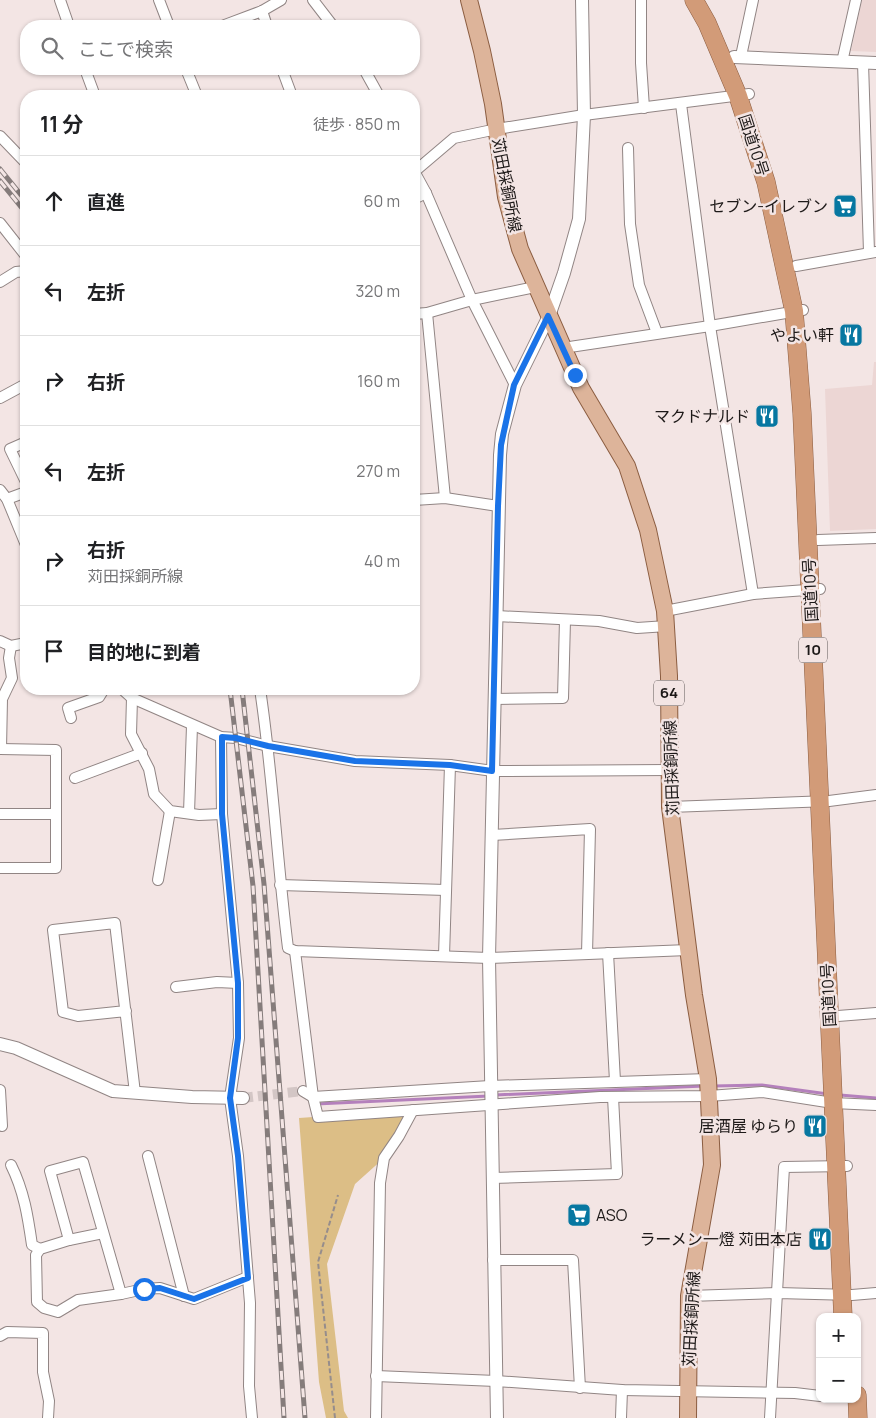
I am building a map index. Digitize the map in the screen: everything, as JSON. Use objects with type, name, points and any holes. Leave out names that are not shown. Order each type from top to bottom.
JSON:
[{"type":"highway","name":"国道10号","points":[[694,0],[743,95],[784,206],[796,266],[802,413],[815,590],[842,1166],[847,1295],[844,1313]]},
{"type":"highway","name":"国道10号","points":[[708,0],[737,57],[743,95],[799,310],[813,420],[818,540],[815,590]]},
{"type":"highway","name":"国道10号","points":[[824,801],[835,904],[839,1103]]},
{"type":"highway","name":"国道10号","points":[[847,1295],[852,1313]]},
{"type":"highway","points":[[848,1418],[852,1403]]},
{"type":"highway","points":[[854,1403],[858,1418]]},
{"type":"main road","name":"苅田採銅所線","points":[[468,0],[482,51],[497,130],[506,197],[520,249],[535,287],[581,388],[627,466],[648,530],[666,619],[670,807],[688,950],[708,1079],[712,1165],[689,1296],[688,1418]]},
{"type":"street","points":[[60,0],[67,20]]},
{"type":"street","points":[[159,0],[167,20]]},
{"type":"street","points":[[238,20],[262,11],[281,0]]},
{"type":"street","points":[[313,0],[328,20]]},
{"type":"street","points":[[497,1418],[490,1106],[489,958],[500,455],[502,434],[514,385],[548,316],[564,273],[578,219],[584,115],[582,0]]},
{"type":"street","points":[[641,0],[641,63],[644,108]]},
{"type":"street","points":[[753,0],[737,57],[870,63],[873,252],[796,266]]},
{"type":"street","points":[[842,62],[853,1]]},
{"type":"street","points":[[262,11],[265,20]]},
{"type":"street","points":[[87,75],[93,90]]},
{"type":"street","points":[[188,75],[195,90]]},
{"type":"street","points":[[284,75],[290,90]]},
{"type":"street","points":[[367,75],[376,90]]},
{"type":"street","points":[[420,166],[454,138],[584,115],[743,95]]},
{"type":"street","points":[[681,104],[710,326],[752,594]]},
{"type":"street","points":[[0,136],[20,157]]},
{"type":"street","points":[[628,148],[630,224],[639,285],[657,333]]},
{"type":"street","points":[[420,182],[472,300],[514,385]]},
{"type":"street","points":[[420,196],[426,194]]},
{"type":"street","points":[[0,223],[20,248]]},
{"type":"street","points":[[2,278],[20,272]]},
{"type":"street","points":[[420,314],[535,287]]},
{"type":"street","points":[[563,348],[710,326],[799,310]]},
{"type":"street","points":[[427,313],[445,498]]},
{"type":"street","points":[[0,398],[20,387]]},
{"type":"street","points":[[20,445],[10,449],[20,470]]},
{"type":"street","points":[[20,493],[3,494],[20,532]]},
{"type":"street","points":[[420,500],[445,498],[498,506]]},
{"type":"street","points":[[818,540],[876,538]]},
{"type":"street","points":[[497,616],[598,622],[637,628],[752,594],[815,590]]},
{"type":"street","points":[[494,699],[563,698],[565,620]]},
{"type":"street","points":[[0,641],[11,646],[20,644]]},
{"type":"street","points":[[0,868],[56,868],[56,750],[0,749],[2,699],[12,678],[9,658],[11,646]]},
{"type":"street","points":[[71,718],[68,708],[100,695]]},
{"type":"street","points":[[129,695],[192,726],[222,737],[236,738],[268,746],[355,761],[450,765],[492,771],[669,770]]},
{"type":"street","points":[[261,695],[268,746],[280,885],[288,948],[295,951],[489,958],[688,950]]},
{"type":"street","points":[[132,698],[131,734],[149,768],[154,794],[170,811],[199,815],[222,814]]},
{"type":"street","points":[[189,813],[192,726]]},
{"type":"street","points":[[222,737],[222,814],[238,983],[236,1098],[238,1156],[250,1302],[249,1386],[252,1418]]},
{"type":"street","points":[[75,778],[142,752]]},
{"type":"street","points":[[444,956],[450,765]]},
{"type":"street","points":[[670,807],[824,801],[876,795]]},
{"type":"street","points":[[158,880],[170,811]]},
{"type":"street","points":[[0,814],[55,814]]},
{"type":"street","points":[[492,835],[590,830],[587,954]]},
{"type":"street","points":[[280,885],[446,890]]},
{"type":"street","points":[[126,1011],[78,1016],[63,1012],[53,930],[115,923],[126,1011],[135,1093]]},
{"type":"street","points":[[295,951],[313,1097],[318,1117],[613,1097],[709,1096],[762,1092],[839,1103],[876,1106]]},
{"type":"street","points":[[608,953],[615,1081]]},
{"type":"street","points":[[176,987],[217,982],[238,983]]},
{"type":"street","points":[[838,1016],[876,1013]]},
{"type":"street","points":[[0,1044],[34,1055],[113,1091],[192,1097],[236,1098]]},
{"type":"street","points":[[303,1092],[313,1097],[490,1086],[708,1079]]},
{"type":"street","points":[[0,1090],[2,1126]]},
{"type":"street","points":[[492,1178],[617,1174],[613,1097]]},
{"type":"street","points":[[376,1418],[380,1183],[384,1158],[413,1110]]},
{"type":"street","points":[[148,1156],[184,1296]]},
{"type":"street","points":[[69,1240],[50,1171],[83,1162],[121,1294]]},
{"type":"street","points":[[11,1165],[19,1180],[26,1206],[32,1245],[40,1250]]},
{"type":"street","points":[[770,1418],[784,1168],[842,1166]]},
{"type":"street","points":[[103,1233],[69,1240],[40,1250],[36,1255],[37,1302],[44,1308],[58,1312],[78,1300],[160,1288],[194,1299],[248,1278]]},
{"type":"street","points":[[494,1260],[574,1260],[580,1388]]},
{"type":"street","points":[[689,1296],[778,1292],[847,1295],[876,1293]]},
{"type":"street","points":[[0,1336],[7,1332],[43,1333],[43,1372],[49,1401],[48,1418]]},
{"type":"street","points":[[376,1376],[496,1381],[622,1390],[688,1390],[816,1396]]},
{"type":"street","points":[[621,1418],[622,1390]]},
{"type":"path","points":[[335,1418],[318,1262],[338,1195]]},
{"type":"shaded area","points":[[862,0],[876,0],[876,52],[851,51]]},
{"type":"shaded area","points":[[874,362],[876,362],[876,529],[830,531],[825,389],[872,385]]},
{"type":"shaded area","points":[[413,1110],[384,1158],[355,1184],[327,1264],[344,1411],[348,1418],[326,1418],[319,1382],[299,1118]]},
{"type":"waterway","points":[[713,1086],[762,1085],[828,1094]]},
{"type":"waterway","points":[[495,1095],[704,1086]]},
{"type":"waterway","points":[[840,1095],[876,1098]]},
{"type":"waterway","points":[[316,1104],[489,1096]]},
{"type":"tunnel","points":[[243,1098],[303,1091]]},
{"type":"railway","points":[[0,169],[20,194]]},
{"type":"railway","points":[[0,181],[20,206]]},
{"type":"railway","points":[[231,695],[253,886],[284,1418]]},
{"type":"railway","points":[[243,695],[264,884],[305,1418]]},
{"type":"place","name":"セブン-イレブン","points":[[845,206]]},
{"type":"place","name":"やよい軒","points":[[851,335]]},
{"type":"place","name":"マクドナルド","points":[[767,416]]},
{"type":"place","name":"居酒屋 ゆらり","points":[[815,1126]]},
{"type":"place","name":"ASO","points":[[579,1215]]},
{"type":"place","name":"ラーメン一燈 苅田本店","points":[[820,1239]]},
{"type":"route","points":[[144,1289],[160,1288],[194,1299],[248,1278],[238,1156],[230,1098],[238,1038],[238,983],[222,814],[222,737],[236,738],[268,746],[355,761],[450,765],[492,771],[498,506],[502,434],[514,385],[548,316],[575,375]]}]
